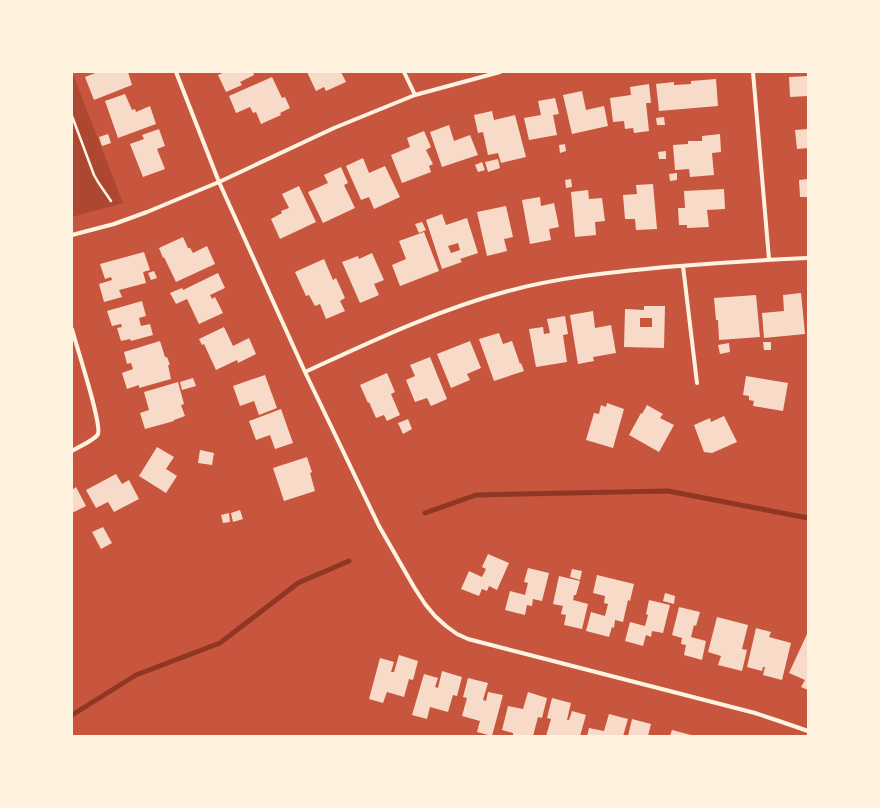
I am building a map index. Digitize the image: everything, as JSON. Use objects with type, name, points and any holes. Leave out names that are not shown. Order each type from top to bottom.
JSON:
[{"type":"street","points":[[176,72],[219,182],[369,506],[389,545],[414,587],[435,616],[452,630],[468,640],[755,713],[808,732]]},
{"type":"street","points":[[404,72],[415,95]]},
{"type":"street","points":[[72,235],[114,224],[148,212],[219,182],[334,128],[415,95],[500,72]]},
{"type":"street","points":[[753,72],[769,259]]},
{"type":"street","points":[[306,372],[418,321],[464,304],[548,281],[582,276],[683,266],[769,259],[808,258]]},
{"type":"street","points":[[683,266],[696,383]]},
{"type":"street","points":[[72,329],[96,414],[98,434],[95,438],[72,451]]},
{"type":"path","points":[[72,116],[94,175],[111,201]]},
{"type":"shaded area","points":[[72,72],[123,203],[72,217]]},
{"type":"building","points":[[98,72],[128,72],[132,85],[94,100],[85,77]]},
{"type":"building","points":[[225,72],[253,72],[254,75],[240,82],[242,85],[226,92],[218,75]]},
{"type":"building","points":[[307,72],[341,72],[346,82],[326,91],[324,87],[316,91]]},
{"type":"building","points":[[808,76],[808,96],[790,97],[789,77]]},
{"type":"building","points":[[272,77],[282,98],[285,97],[290,108],[280,113],[281,115],[261,124],[256,112],[253,113],[250,107],[236,113],[229,96]]},
{"type":"building","points":[[716,79],[718,106],[659,111],[656,84],[674,82],[674,85],[691,84],[691,81]]},
{"type":"building","points":[[649,84],[651,103],[646,103],[649,131],[634,133],[633,128],[625,129],[624,121],[613,122],[610,98],[631,95],[630,87]]},
{"type":"building","points":[[582,91],[586,110],[604,106],[608,126],[572,134],[563,95]]},
{"type":"building","points":[[125,94],[132,110],[135,109],[136,112],[150,106],[156,124],[118,138],[105,101]]},
{"type":"building","points":[[555,98],[559,114],[553,115],[557,135],[529,140],[524,118],[541,115],[538,101]]},
{"type":"building","points":[[492,111],[494,120],[515,115],[526,157],[501,163],[498,153],[488,155],[483,132],[478,133],[474,115]]},
{"type":"building","points":[[664,117],[665,125],[657,125],[656,118]]},
{"type":"building","points":[[449,125],[454,141],[470,135],[478,155],[442,167],[430,132]]},
{"type":"building","points":[[159,129],[165,146],[157,149],[165,169],[143,177],[130,144],[144,139],[142,135]]},
{"type":"building","points":[[808,129],[808,148],[797,149],[795,130]]},
{"type":"building","points":[[424,131],[431,147],[426,150],[433,164],[429,166],[431,172],[402,183],[391,155],[410,147],[407,138]]},
{"type":"building","points":[[108,134],[111,143],[102,146],[99,137]]},
{"type":"building","points":[[720,134],[721,152],[712,153],[714,175],[690,177],[689,169],[675,170],[673,145],[688,144],[688,141],[702,141],[702,136]]},
{"type":"building","points":[[565,144],[566,151],[560,153],[559,145]]},
{"type":"building","points":[[666,151],[666,159],[659,159],[658,152]]},
{"type":"building","points":[[363,158],[369,173],[385,166],[400,197],[374,209],[369,197],[361,200],[346,166]]},
{"type":"building","points":[[498,159],[500,168],[488,172],[485,162]]},
{"type":"building","points":[[482,162],[485,170],[478,172],[475,165]]},
{"type":"building","points":[[341,167],[348,183],[344,185],[355,208],[323,223],[308,192],[328,183],[324,175]]},
{"type":"building","points":[[677,173],[677,180],[670,181],[669,174]]},
{"type":"building","points":[[571,179],[572,187],[566,188],[565,180]]},
{"type":"building","points":[[808,179],[808,197],[800,197],[799,180]]},
{"type":"building","points":[[653,184],[657,229],[636,230],[635,219],[625,219],[623,195],[637,194],[636,185]]},
{"type":"building","points":[[299,186],[316,222],[280,239],[271,219],[282,213],[281,211],[289,208],[282,194]]},
{"type":"building","points":[[724,189],[725,209],[707,210],[709,227],[687,228],[687,225],[679,225],[678,208],[685,208],[684,191]]},
{"type":"building","points":[[588,190],[589,199],[602,198],[605,221],[595,222],[596,235],[575,237],[571,192]]},
{"type":"building","points":[[540,197],[541,206],[554,203],[559,227],[549,229],[551,240],[530,244],[522,200]]},
{"type":"building","points":[[506,206],[513,237],[504,239],[507,251],[487,256],[477,212]]},
{"type":"building","points":[[442,214],[446,225],[467,218],[478,253],[460,259],[462,262],[442,269],[426,220]],"holes":[[[458,243],[460,250],[451,253],[448,246]]]},
{"type":"building","points":[[422,222],[426,230],[419,233],[415,224]]},
{"type":"building","points":[[424,232],[439,271],[400,286],[392,265],[406,259],[399,241]]},
{"type":"building","points":[[183,237],[188,248],[190,248],[193,253],[207,246],[215,264],[176,282],[159,248]]},
{"type":"building","points":[[144,252],[150,270],[143,272],[146,283],[119,290],[122,297],[104,302],[99,284],[112,280],[111,277],[105,279],[100,264]]},
{"type":"building","points":[[372,253],[384,280],[374,284],[379,295],[360,303],[342,262],[358,256],[359,259]]},
{"type":"building","points":[[324,259],[333,280],[336,278],[345,298],[340,301],[345,311],[326,319],[320,304],[315,306],[309,295],[306,296],[295,272]]},
{"type":"building","points":[[154,271],[157,278],[151,280],[148,273]]},
{"type":"building","points":[[218,273],[225,288],[210,295],[212,299],[215,297],[223,313],[199,324],[187,299],[176,304],[170,293],[182,288],[183,290]]},
{"type":"building","points":[[801,293],[805,334],[764,338],[762,313],[784,311],[783,295]]},
{"type":"building","points":[[756,295],[760,337],[719,340],[718,320],[716,320],[714,298]]},
{"type":"building","points":[[142,301],[146,316],[139,318],[141,326],[150,324],[153,335],[131,341],[130,339],[121,341],[117,328],[122,327],[121,324],[112,326],[107,311]]},
{"type":"building","points":[[644,306],[665,306],[664,348],[624,347],[625,309],[644,310]],"holes":[[[640,318],[652,318],[652,327],[640,327]]]},
{"type":"building","points":[[593,311],[595,328],[611,325],[616,353],[593,357],[594,361],[578,364],[570,315]]},
{"type":"building","points":[[565,316],[568,334],[563,335],[567,362],[536,367],[529,329],[543,327],[544,334],[550,333],[547,319]]},
{"type":"building","points":[[224,327],[233,346],[249,338],[256,354],[238,363],[237,360],[216,370],[204,344],[202,345],[199,339]]},
{"type":"building","points":[[499,333],[503,344],[512,341],[524,371],[494,381],[479,339]]},
{"type":"building","points":[[160,341],[165,357],[167,357],[170,365],[168,365],[171,379],[139,388],[139,385],[127,389],[122,373],[133,369],[131,363],[127,364],[124,352]]},
{"type":"building","points":[[470,341],[481,368],[467,374],[470,380],[451,388],[437,354]]},
{"type":"building","points":[[763,342],[771,342],[771,350],[764,350]]},
{"type":"building","points":[[729,343],[730,352],[720,354],[718,345]]},
{"type":"building","points":[[430,357],[447,399],[431,406],[427,398],[415,402],[406,380],[415,376],[410,365]]},
{"type":"building","points":[[387,373],[395,392],[391,394],[400,415],[387,421],[384,415],[376,418],[360,385]]},
{"type":"building","points":[[265,375],[277,408],[259,415],[254,401],[240,406],[233,386]]},
{"type":"building","points":[[746,376],[788,383],[783,411],[753,406],[754,401],[749,400],[749,396],[743,395]]},
{"type":"building","points":[[193,378],[196,386],[182,390],[180,382]]},
{"type":"building","points":[[178,382],[184,404],[181,405],[185,416],[174,421],[145,429],[140,413],[149,410],[144,392]]},
{"type":"building","points":[[607,403],[624,409],[613,448],[586,440],[594,413],[599,414],[601,405],[606,407]]},
{"type":"building","points":[[647,405],[663,414],[660,418],[674,425],[659,452],[629,435]]},
{"type":"building","points":[[281,409],[293,443],[275,449],[270,435],[256,440],[249,421]]},
{"type":"building","points":[[724,416],[737,442],[712,453],[704,452],[694,425],[710,418],[711,422]]},
{"type":"building","points":[[408,419],[412,429],[403,434],[398,423]]},
{"type":"building","points":[[157,447],[174,457],[166,469],[177,476],[166,493],[139,476]]},
{"type":"building","points":[[200,450],[214,453],[212,465],[198,463]]},
{"type":"building","points":[[307,457],[312,472],[310,473],[315,491],[284,501],[273,468]]},
{"type":"building","points":[[116,474],[122,484],[129,480],[139,499],[114,512],[108,502],[96,508],[86,490]]},
{"type":"building","points":[[76,487],[86,506],[72,513],[72,490]]},
{"type":"building","points":[[240,510],[243,519],[233,522],[231,513]]},
{"type":"building","points":[[229,513],[230,522],[223,523],[221,515]]},
{"type":"building","points":[[103,527],[112,543],[101,549],[92,532]]},
{"type":"building","points":[[488,554],[509,563],[497,590],[489,586],[487,591],[482,589],[479,596],[461,589],[469,571],[482,577],[486,569],[482,567]]},
{"type":"building","points":[[528,568],[549,573],[542,601],[533,599],[532,606],[527,605],[525,615],[505,610],[510,591],[525,595],[528,583],[524,582]]},
{"type":"building","points":[[572,569],[582,571],[580,580],[570,577]]},
{"type":"building","points":[[597,575],[634,584],[630,601],[628,600],[623,622],[615,620],[614,628],[612,627],[609,637],[586,631],[591,612],[605,616],[608,604],[604,603],[605,596],[593,593]]},
{"type":"building","points":[[559,576],[580,581],[573,600],[588,604],[582,629],[564,625],[566,615],[561,614],[563,606],[553,604]]},
{"type":"building","points":[[665,593],[675,596],[674,604],[663,601]]},
{"type":"building","points":[[649,600],[670,605],[663,633],[652,631],[651,637],[646,635],[643,646],[625,641],[630,622],[645,626],[648,615],[646,614]]},
{"type":"building","points":[[679,607],[700,612],[696,626],[694,625],[691,637],[706,641],[702,660],[684,655],[686,645],[681,644],[682,638],[672,635]]},
{"type":"building","points":[[717,617],[748,625],[742,649],[747,650],[742,671],[718,665],[721,656],[708,652]]},
{"type":"building","points":[[756,628],[771,632],[769,637],[791,643],[782,680],[763,675],[765,667],[763,667],[762,671],[747,667]]},
{"type":"building","points":[[807,634],[808,690],[801,687],[805,680],[789,673]]},
{"type":"building","points":[[399,655],[418,661],[413,680],[409,679],[404,697],[387,692],[383,703],[369,699],[380,658],[394,662],[391,672],[394,672]]},
{"type":"building","points":[[442,671],[462,677],[457,696],[453,695],[448,712],[430,707],[427,719],[412,715],[424,674],[438,678],[435,687],[438,688]]},
{"type":"building","points":[[468,678],[488,683],[483,700],[486,701],[488,692],[503,695],[492,736],[477,732],[480,721],[462,716],[467,698],[463,697]]},
{"type":"building","points":[[528,692],[547,698],[542,718],[538,717],[533,736],[513,736],[513,733],[502,730],[508,706],[523,709]]},
{"type":"building","points":[[552,698],[571,703],[567,720],[569,720],[572,711],[586,715],[580,736],[546,736],[551,719],[547,718]]},
{"type":"building","points":[[609,714],[628,719],[623,736],[587,736],[589,728],[604,731]]},
{"type":"building","points":[[632,719],[651,724],[648,736],[628,736]]},
{"type":"building","points":[[672,730],[691,735],[691,736],[670,736]]},
{"type":"waterway","points":[[425,513],[476,495],[668,491],[808,518]]},
{"type":"waterway","points":[[72,715],[136,675],[220,643],[298,583],[349,561]]}]
